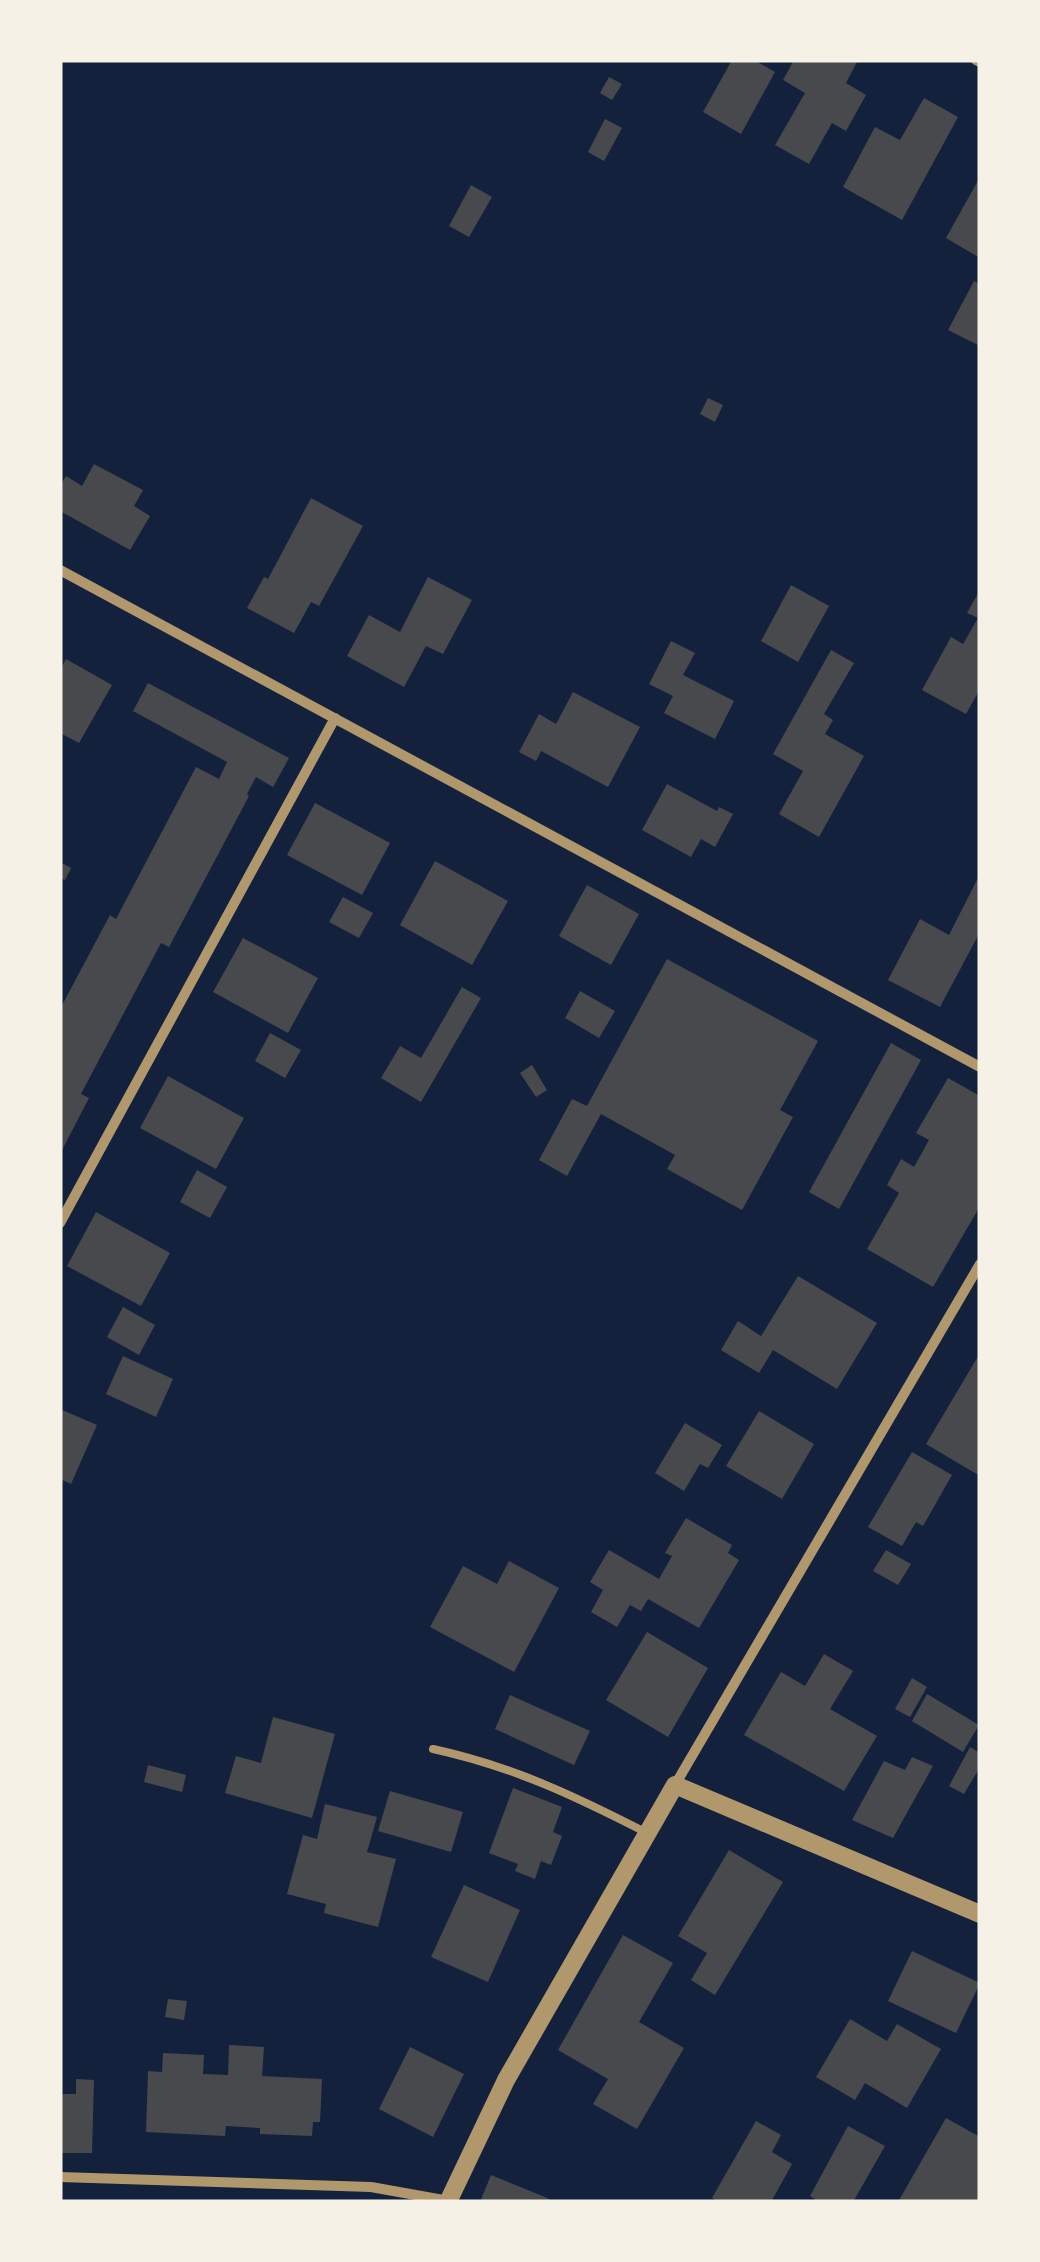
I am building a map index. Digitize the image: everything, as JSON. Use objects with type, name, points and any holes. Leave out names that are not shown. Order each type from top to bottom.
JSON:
[{"type":"street","points":[[60,570],[980,1067]]},
{"type":"street","points":[[60,1223],[335,718]]},
{"type":"street","points":[[60,2178],[371,2186],[448,2202],[506,2080],[980,1264]]},
{"type":"street","points":[[675,1784],[980,1914]]},
{"type":"lane","points":[[434,1750],[503,1767],[571,1794],[648,1833]]},
{"type":"building","points":[[732,60],[754,60],[775,72],[741,134],[703,112]]},
{"type":"building","points":[[794,60],[858,60],[846,83],[866,95],[846,131],[832,123],[809,164],[775,145],[805,93],[783,80]]},
{"type":"building","points":[[609,77],[622,84],[612,100],[600,93]]},
{"type":"building","points":[[924,98],[958,117],[902,220],[843,187],[875,127],[900,140]]},
{"type":"building","points":[[605,119],[622,128],[604,161],[588,152]]},
{"type":"building","points":[[980,177],[980,258],[946,238]]},
{"type":"building","points":[[471,185],[492,197],[469,237],[449,226]]},
{"type":"building","points":[[974,281],[980,284],[980,346],[948,330]]},
{"type":"building","points":[[708,398],[723,405],[715,422],[700,414]]},
{"type":"building","points":[[94,464],[143,490],[134,506],[150,516],[130,550],[60,511],[60,486],[66,476],[82,486]]},
{"type":"building","points":[[311,498],[363,526],[319,606],[311,602],[294,633],[247,608],[264,577],[268,579]]},
{"type":"building","points":[[428,577],[472,600],[443,654],[426,646],[404,687],[347,656],[369,615],[400,632]]},
{"type":"building","points":[[791,585],[829,606],[798,662],[761,641]]},
{"type":"building","points":[[980,590],[980,689],[966,714],[922,690],[951,637],[963,644],[978,618],[967,613]]},
{"type":"building","points":[[671,641],[695,653],[683,675],[734,701],[715,739],[664,713],[673,696],[649,684]]},
{"type":"building","points":[[831,650],[854,663],[824,714],[833,720],[825,734],[864,756],[819,837],[779,814],[803,771],[773,754]]},
{"type":"building","points":[[66,659],[112,685],[79,743],[60,733],[60,670]]},
{"type":"building","points":[[148,683],[289,758],[273,787],[256,777],[169,947],[161,943],[81,1094],[89,1098],[60,1154],[60,1009],[110,915],[116,919],[196,767],[219,779],[227,762],[133,711]]},
{"type":"building","points":[[573,692],[640,727],[608,787],[541,751],[536,761],[519,752],[539,714],[556,724]]},
{"type":"building","points":[[667,784],[717,811],[719,807],[733,814],[715,847],[701,839],[691,857],[642,830]]},
{"type":"building","points":[[315,803],[390,843],[362,895],[287,855]]},
{"type":"building","points":[[435,861],[508,901],[472,965],[400,925]]},
{"type":"building","points":[[60,862],[71,868],[65,880],[60,878]]},
{"type":"building","points":[[980,874],[980,932],[940,1007],[888,980],[920,919],[949,935]]},
{"type":"building","points":[[587,885],[639,914],[611,965],[559,936]]},
{"type":"building","points":[[343,897],[373,913],[359,938],[329,922]]},
{"type":"building","points":[[243,938],[318,978],[288,1033],[213,992]]},
{"type":"building","points":[[667,959],[818,1041],[780,1110],[793,1117],[742,1210],[667,1169],[675,1155],[601,1114],[567,1176],[539,1160],[572,1099],[587,1106]]},
{"type":"building","points":[[462,987],[481,998],[421,1102],[381,1078],[400,1046],[421,1058]]},
{"type":"building","points":[[580,991],[615,1011],[599,1038],[565,1018]]},
{"type":"building","points":[[270,1033],[301,1050],[285,1078],[255,1061]]},
{"type":"building","points":[[891,1043],[921,1060],[839,1209],[809,1192]]},
{"type":"building","points":[[532,1065],[547,1090],[536,1097],[520,1073]]},
{"type":"building","points":[[168,1076],[244,1118],[216,1169],[140,1128]]},
{"type":"building","points":[[948,1078],[980,1096],[980,1206],[933,1287],[867,1249],[899,1193],[887,1185],[901,1159],[914,1167],[929,1140],[916,1133]]},
{"type":"building","points":[[197,1170],[227,1187],[210,1218],[180,1202]]},
{"type":"building","points":[[96,1212],[170,1253],[141,1306],[67,1266]]},
{"type":"building","points":[[798,1276],[877,1323],[837,1389],[773,1350],[759,1373],[721,1350],[738,1321],[761,1336]]},
{"type":"building","points":[[123,1307],[155,1325],[139,1355],[107,1337]]},
{"type":"building","points":[[980,1353],[980,1476],[926,1444]]},
{"type":"building","points":[[123,1356],[173,1379],[156,1417],[106,1394]]},
{"type":"building","points":[[60,1409],[97,1425],[71,1484],[60,1479]]},
{"type":"building","points":[[759,1411],[814,1444],[782,1499],[726,1466]]},
{"type":"building","points":[[685,1423],[722,1445],[708,1468],[700,1464],[684,1491],[655,1473]]},
{"type":"building","points":[[912,1452],[952,1475],[923,1526],[916,1522],[902,1546],[868,1527]]},
{"type":"building","points":[[686,1518],[732,1545],[728,1553],[739,1560],[699,1628],[648,1599],[641,1611],[630,1605],[617,1627],[591,1612],[603,1590],[590,1582],[609,1550],[659,1579],[672,1556],[665,1553]]},
{"type":"building","points":[[886,1550],[911,1564],[898,1585],[873,1571]]},
{"type":"building","points":[[509,1561],[559,1588],[514,1672],[430,1627],[463,1566],[497,1584]]},
{"type":"building","points":[[647,1632],[708,1668],[668,1737],[606,1700]]},
{"type":"building","points":[[824,1654],[853,1671],[830,1709],[877,1736],[844,1791],[744,1735],[781,1672],[805,1686]]},
{"type":"building","points":[[912,1678],[927,1687],[910,1717],[895,1709]]},
{"type":"building","points":[[927,1694],[979,1725],[963,1752],[912,1721]]},
{"type":"building","points":[[510,1695],[590,1731],[574,1765],[495,1729]]},
{"type":"building","points":[[273,1717],[335,1734],[312,1818],[225,1793],[236,1756],[261,1763]]},
{"type":"building","points":[[970,1747],[980,1753],[980,1767],[964,1794],[949,1786]]},
{"type":"building","points":[[912,1757],[933,1766],[893,1838],[852,1820],[884,1761],[905,1770]]},
{"type":"building","points":[[148,1765],[186,1775],[182,1792],[144,1782]]},
{"type":"building","points":[[513,1788],[562,1807],[553,1832],[562,1836],[551,1865],[541,1861],[535,1879],[515,1871],[518,1864],[489,1853]]},
{"type":"building","points":[[390,1791],[463,1812],[451,1852],[378,1831]]},
{"type":"building","points":[[325,1804],[377,1817],[367,1852],[396,1859],[378,1927],[324,1913],[326,1904],[287,1894],[303,1835],[317,1839]]},
{"type":"building","points":[[729,1850],[783,1882],[715,1995],[691,1980],[707,1953],[678,1936]]},
{"type":"building","points":[[464,1885],[520,1910],[488,1982],[431,1957]]},
{"type":"building","points":[[623,1935],[673,1963],[639,2022],[684,2048],[637,2129],[593,2104],[608,2079],[558,2050]]},
{"type":"building","points":[[912,1951],[980,1983],[956,2033],[888,2001]]},
{"type":"building","points":[[168,1999],[187,2001],[184,2020],[165,2017]]},
{"type":"building","points":[[850,2019],[887,2041],[897,2024],[941,2049],[907,2108],[865,2083],[855,2100],[816,2077]]},
{"type":"building","points":[[229,2045],[264,2047],[262,2076],[322,2079],[320,2122],[313,2122],[312,2136],[260,2134],[260,2128],[226,2126],[225,2136],[146,2132],[148,2071],[162,2072],[163,2053],[204,2055],[203,2074],[228,2075]]},
{"type":"building","points":[[410,2047],[464,2074],[433,2137],[379,2109]]},
{"type":"building","points":[[76,2079],[94,2080],[92,2153],[60,2153],[60,2094],[76,2094]]},
{"type":"building","points":[[946,2118],[980,2137],[980,2202],[898,2202]]},
{"type":"building","points":[[756,2121],[781,2135],[772,2152],[792,2164],[771,2202],[719,2202],[712,2198]]},
{"type":"building","points":[[848,2126],[885,2146],[853,2202],[813,2202],[815,2199],[810,2196]]},
{"type":"building","points":[[491,2175],[545,2197],[554,2202],[480,2202]]}]
